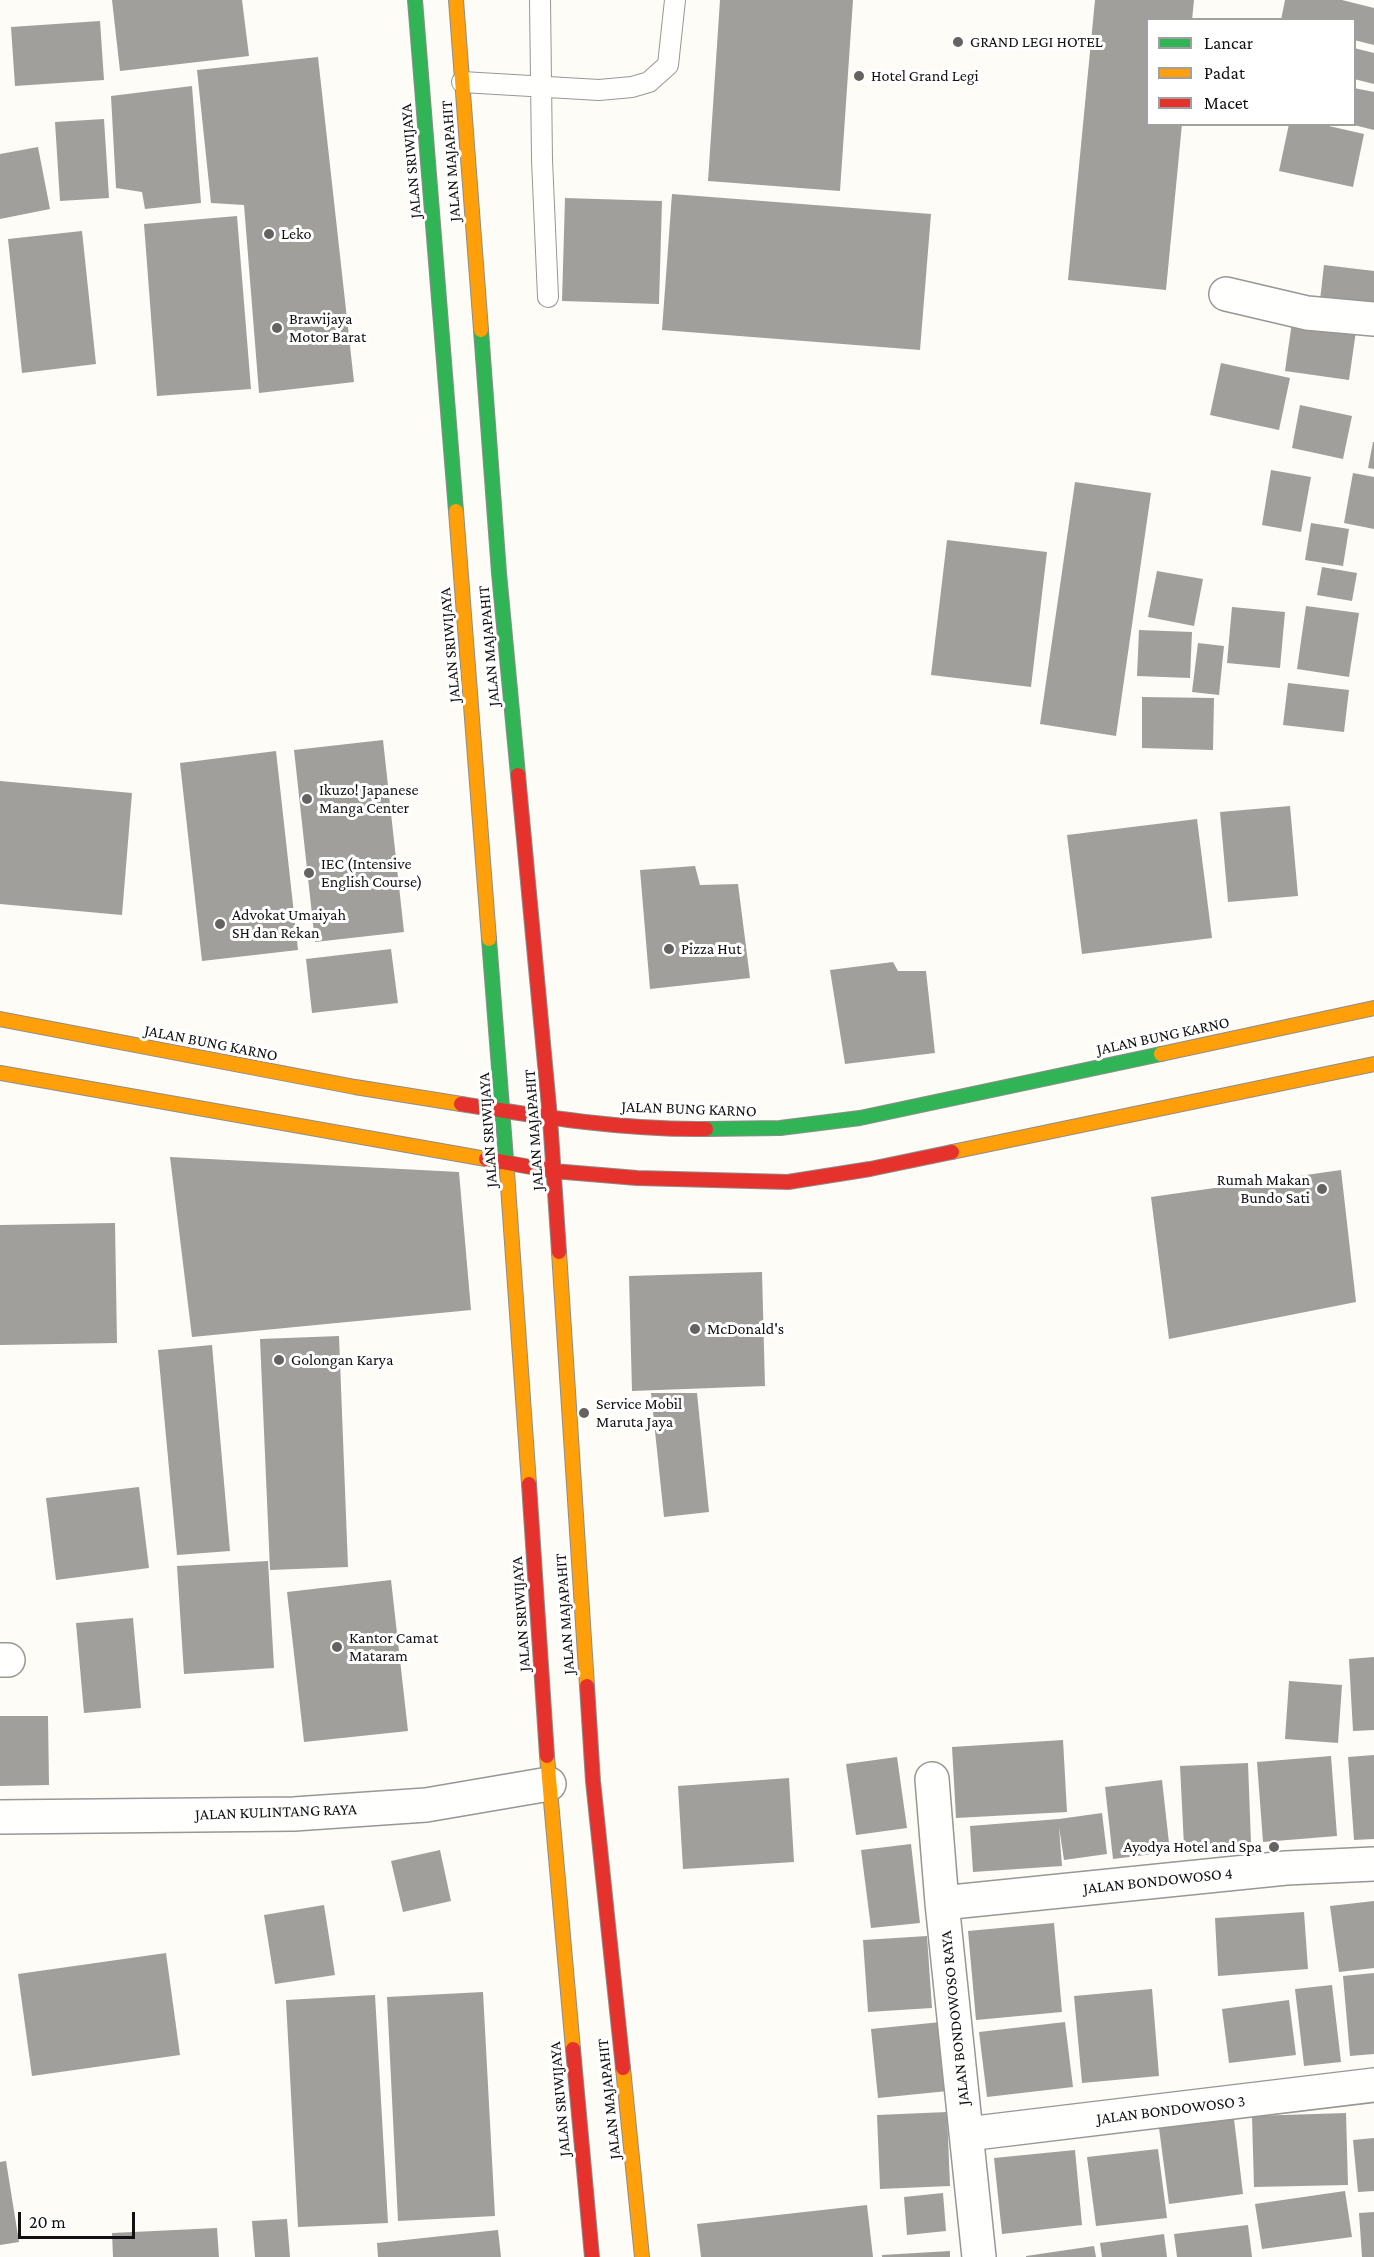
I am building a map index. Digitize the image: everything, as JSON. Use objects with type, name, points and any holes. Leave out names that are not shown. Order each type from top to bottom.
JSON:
[{"type":"main road","name":"JALAN SRIWIJAYA","points":[[415,0],[503,1109],[549,1784],[592,2257]]},
{"type":"main road","name":"JALAN MAJAPAHIT","points":[[456,0],[499,573],[550,1118],[593,1781],[624,2135],[642,2257]]},
{"type":"main road","name":"JALAN BUNG KARNO","points":[[0,1019],[355,1087],[550,1118],[679,1129],[780,1128],[860,1119],[1374,1008]]},
{"type":"main road","points":[[0,1073],[553,1171],[637,1178],[788,1182],[870,1169],[1374,1064]]},
{"type":"main road","points":[[580,2139],[600,2137]]},
{"type":"street","points":[[1226,294],[1306,313],[1374,319]]},
{"type":"street","name":"JALAN BONDOWOSO RAYA","points":[[933,1779],[942,1903],[968,2134],[979,2257]]},
{"type":"street","name":"JALAN KULINTANG RAYA","points":[[0,1817],[294,1814],[426,1805],[549,1784]]},
{"type":"street","name":"JALAN BONDOWOSO 4","points":[[942,1903],[1286,1868],[1374,1864]]},
{"type":"street","name":"JALAN BONDOWOSO 3","points":[[968,2134],[1374,2085]]},
{"type":"lane","points":[[540,0],[548,297]]},
{"type":"lane","points":[[462,82],[599,90],[632,87],[649,82],[668,65],[675,0]]},
{"type":"building","points":[[112,0],[242,0],[249,56],[120,71]]},
{"type":"building","points":[[720,0],[853,0],[840,191],[708,181]]},
{"type":"building","points":[[1095,0],[1194,0],[1192,18],[1146,18],[1146,126],[1182,126],[1166,290],[1068,280]]},
{"type":"building","points":[[1285,0],[1342,0],[1374,8],[1374,45],[1356,40],[1356,18],[1281,18]]},
{"type":"building","points":[[100,21],[104,80],[15,86],[11,27]]},
{"type":"building","points":[[1356,48],[1374,53],[1374,84],[1356,80]]},
{"type":"building","points":[[318,57],[354,382],[259,393],[244,205],[211,203],[197,70]]},
{"type":"building","points":[[192,86],[201,203],[145,209],[142,192],[116,188],[111,96]]},
{"type":"building","points":[[1356,88],[1374,92],[1374,130],[1356,126]]},
{"type":"building","points":[[104,119],[109,198],[60,201],[55,122]]},
{"type":"building","points":[[1289,126],[1329,126],[1364,134],[1353,187],[1279,171]]},
{"type":"building","points":[[38,147],[50,209],[0,219],[0,154]]},
{"type":"building","points":[[672,194],[931,214],[920,350],[662,330]]},
{"type":"building","points":[[565,198],[662,201],[659,304],[562,301]]},
{"type":"building","points":[[237,216],[251,389],[157,396],[144,224]]},
{"type":"building","points":[[82,231],[96,364],[22,373],[8,239]]},
{"type":"building","points":[[1324,265],[1374,271],[1374,315],[1319,309]]},
{"type":"building","points":[[1292,322],[1356,331],[1349,380],[1285,371]]},
{"type":"building","points":[[1221,363],[1290,378],[1279,430],[1210,415]]},
{"type":"building","points":[[1300,405],[1352,416],[1343,459],[1292,448]]},
{"type":"building","points":[[1374,442],[1374,469],[1368,468]]},
{"type":"building","points":[[1271,470],[1311,477],[1301,532],[1262,525]]},
{"type":"building","points":[[1353,473],[1374,477],[1374,529],[1344,523]]},
{"type":"building","points":[[1075,482],[1151,493],[1116,736],[1040,724]]},
{"type":"building","points":[[1311,523],[1349,529],[1343,566],[1305,560]]},
{"type":"building","points":[[947,540],[1047,552],[1031,687],[931,675]]},
{"type":"building","points":[[1322,567],[1357,573],[1352,601],[1317,595]]},
{"type":"building","points":[[1157,571],[1203,579],[1194,626],[1148,617]]},
{"type":"building","points":[[1306,606],[1359,613],[1349,677],[1297,669]]},
{"type":"building","points":[[1232,607],[1285,612],[1280,668],[1227,663]]},
{"type":"building","points":[[1139,630],[1192,632],[1190,678],[1137,676]]},
{"type":"building","points":[[1198,643],[1224,646],[1219,695],[1192,692]]},
{"type":"building","points":[[1288,683],[1349,690],[1344,732],[1283,725]]},
{"type":"building","points":[[1142,697],[1214,698],[1213,750],[1142,748]]},
{"type":"building","points":[[383,740],[404,932],[315,942],[294,750]]},
{"type":"building","points":[[276,751],[298,950],[202,961],[180,763]]},
{"type":"building","points":[[0,781],[132,793],[122,915],[0,904]]},
{"type":"building","points":[[1290,806],[1298,896],[1228,902],[1220,812]]},
{"type":"building","points":[[1197,819],[1212,938],[1082,954],[1067,835]]},
{"type":"building","points":[[695,866],[700,885],[738,884],[750,978],[650,989],[640,870]]},
{"type":"building","points":[[391,949],[398,1003],[312,1013],[306,959]]},
{"type":"building","points":[[893,962],[898,971],[926,971],[935,1053],[845,1064],[830,970]]},
{"type":"building","points":[[170,1157],[459,1172],[471,1310],[192,1337]]},
{"type":"building","points":[[1341,1170],[1356,1302],[1169,1339],[1151,1197]]},
{"type":"building","points":[[115,1223],[117,1343],[0,1345],[0,1225]]},
{"type":"building","points":[[762,1272],[765,1386],[632,1391],[629,1276]]},
{"type":"building","points":[[339,1336],[348,1567],[270,1570],[260,1339]]},
{"type":"building","points":[[212,1345],[230,1551],[177,1555],[158,1350]]},
{"type":"building","points":[[651,1393],[697,1393],[709,1512],[664,1517]]},
{"type":"building","points":[[139,1487],[149,1568],[56,1580],[46,1498]]},
{"type":"building","points":[[268,1561],[274,1668],[184,1674],[177,1566]]},
{"type":"building","points":[[391,1580],[408,1731],[304,1742],[287,1592]]},
{"type":"building","points":[[133,1618],[141,1708],[84,1713],[76,1623]]},
{"type":"building","points":[[1374,1657],[1374,1730],[1353,1731],[1349,1659]]},
{"type":"building","points":[[1289,1681],[1342,1685],[1338,1743],[1285,1739]]},
{"type":"building","points":[[0,1716],[48,1716],[49,1785],[0,1786]]},
{"type":"building","points":[[1063,1740],[1067,1812],[956,1818],[952,1747]]},
{"type":"building","points":[[1374,1755],[1374,1839],[1354,1840],[1348,1757]]},
{"type":"building","points":[[1331,1756],[1337,1836],[1263,1842],[1257,1762]]},
{"type":"building","points":[[897,1757],[907,1828],[856,1835],[846,1764]]},
{"type":"building","points":[[1248,1763],[1251,1843],[1184,1846],[1180,1766]]},
{"type":"building","points":[[789,1778],[794,1862],[683,1869],[678,1786]]},
{"type":"building","points":[[1162,1780],[1170,1852],[1113,1859],[1105,1787]]},
{"type":"building","points":[[1102,1813],[1107,1854],[1064,1860],[1059,1827],[1062,1866],[973,1872],[970,1826]]},
{"type":"building","points":[[911,1844],[920,1923],[871,1928],[861,1850]]},
{"type":"building","points":[[440,1850],[451,1901],[403,1912],[391,1861]]},
{"type":"building","points":[[1374,1901],[1374,1968],[1339,1972],[1330,1906]]},
{"type":"building","points":[[324,1905],[335,1975],[275,1984],[264,1915]]},
{"type":"building","points":[[1304,1912],[1308,1969],[1218,1976],[1215,1918]]},
{"type":"building","points":[[1054,1923],[1062,2012],[976,2020],[968,1931]]},
{"type":"building","points":[[927,1936],[932,2008],[868,2012],[863,1940]]},
{"type":"building","points":[[166,1953],[180,2055],[32,2076],[18,1974]]},
{"type":"building","points":[[1374,1973],[1374,2054],[1350,2056],[1343,1976]]},
{"type":"building","points":[[1332,1985],[1341,2062],[1304,2066],[1295,1989]]},
{"type":"building","points":[[1152,1989],[1159,2076],[1082,2083],[1074,1996]]},
{"type":"building","points":[[483,1992],[495,2216],[398,2221],[387,1997]]},
{"type":"building","points":[[375,1995],[388,2223],[298,2227],[286,2000]]},
{"type":"building","points":[[1289,2000],[1296,2055],[1229,2063],[1222,2009]]},
{"type":"building","points":[[941,2022],[948,2091],[878,2098],[871,2029]]},
{"type":"building","points":[[1065,2022],[1073,2087],[987,2097],[979,2032]]},
{"type":"building","points":[[947,2112],[950,2186],[880,2189],[877,2115]]},
{"type":"building","points":[[1346,2113],[1348,2185],[1254,2187],[1252,2116]]},
{"type":"building","points":[[1234,2119],[1243,2194],[1169,2204],[1159,2128]]},
{"type":"building","points":[[1374,2138],[1374,2191],[1358,2192],[1353,2140]]},
{"type":"building","points":[[1158,2149],[1167,2218],[1096,2226],[1087,2157]]},
{"type":"building","points":[[1075,2150],[1082,2225],[1002,2234],[994,2158]]},
{"type":"building","points":[[6,2161],[19,2242],[0,2245],[0,2162]]},
{"type":"building","points":[[1345,2191],[1352,2237],[1262,2249],[1255,2204]]},
{"type":"building","points":[[943,2193],[946,2231],[907,2235],[904,2197]]},
{"type":"building","points":[[867,2205],[873,2257],[701,2257],[697,2224]]},
{"type":"building","points":[[1374,2212],[1374,2257],[1362,2257],[1359,2213]]},
{"type":"building","points":[[287,2219],[290,2257],[255,2257],[252,2221]]},
{"type":"building","points":[[1248,2225],[1252,2257],[1177,2257],[1174,2234]]},
{"type":"building","points":[[217,2228],[219,2257],[113,2257],[112,2233]]},
{"type":"building","points":[[498,2230],[501,2257],[378,2257],[377,2243]]},
{"type":"building","points":[[1164,2234],[1167,2257],[1102,2257],[1100,2243]]},
{"type":"building","points":[[1094,2246],[1096,2257],[1026,2257],[1026,2256]]},
{"type":"building","points":[[950,2251],[950,2257],[882,2257],[882,2255]]},
{"type":"traffic: fast","points":[[415,0],[456,511]]},
{"type":"traffic: fast","points":[[481,330],[499,573],[518,775]]},
{"type":"traffic: fast","points":[[489,939],[507,1172]]},
{"type":"traffic: fast","points":[[706,1129],[780,1128],[860,1118],[1161,1054]]},
{"type":"traffic: slow","points":[[456,0],[481,330]]},
{"type":"traffic: slow","points":[[456,511],[489,939]]},
{"type":"traffic: slow","points":[[1161,1054],[1374,1008]]},
{"type":"traffic: slow","points":[[0,1019],[355,1087],[461,1104]]},
{"type":"traffic: slow","points":[[952,1152],[1374,1064]]},
{"type":"traffic: slow","points":[[0,1073],[486,1159]]},
{"type":"traffic: slow","points":[[507,1172],[529,1484]]},
{"type":"traffic: slow","points":[[559,1252],[587,1686]]},
{"type":"traffic: slow","points":[[547,1756],[573,2049]]},
{"type":"traffic: slow","points":[[623,2068],[642,2257]]},
{"type":"traffic: jam","points":[[518,775],[550,1118],[559,1252]]},
{"type":"traffic: jam","points":[[461,1104],[614,1125],[706,1129]]},
{"type":"traffic: jam","points":[[486,1159],[553,1171],[637,1178],[788,1182],[870,1169],[952,1152]]},
{"type":"traffic: jam","points":[[529,1484],[547,1756]]},
{"type":"traffic: jam","points":[[587,1686],[593,1781],[623,2068]]},
{"type":"traffic: jam","points":[[573,2049],[592,2257]]},
{"type":"place","name":"GRAND LEGI HOTEL","points":[[958,42]]},
{"type":"place","name":"Hotel Grand Legi","points":[[859,76]]},
{"type":"place","name":"Leko","points":[[269,234]]},
{"type":"place","name":"Brawijaya Motor Barat","points":[[277,328]]},
{"type":"place","name":"Ikuzo! Japanese Manga Center","points":[[307,799]]},
{"type":"place","name":"IEC (Intensive English Course)","points":[[309,873]]},
{"type":"place","name":"Advokat Umaiyah SH dan Rekan","points":[[220,924]]},
{"type":"place","name":"Pizza Hut","points":[[669,949]]},
{"type":"place","name":"Rumah Makan Bundo Sati","points":[[1322,1189]]},
{"type":"place","name":"McDonald's","points":[[695,1329]]},
{"type":"place","name":"Golongan Karya","points":[[279,1360]]},
{"type":"place","name":"Service Mobil Maruta Jaya","points":[[584,1413]]},
{"type":"place","name":"Kantor Camat Mataram","points":[[337,1647]]},
{"type":"place","name":"Ayodya Hotel and Spa","points":[[1274,1847]]}]
